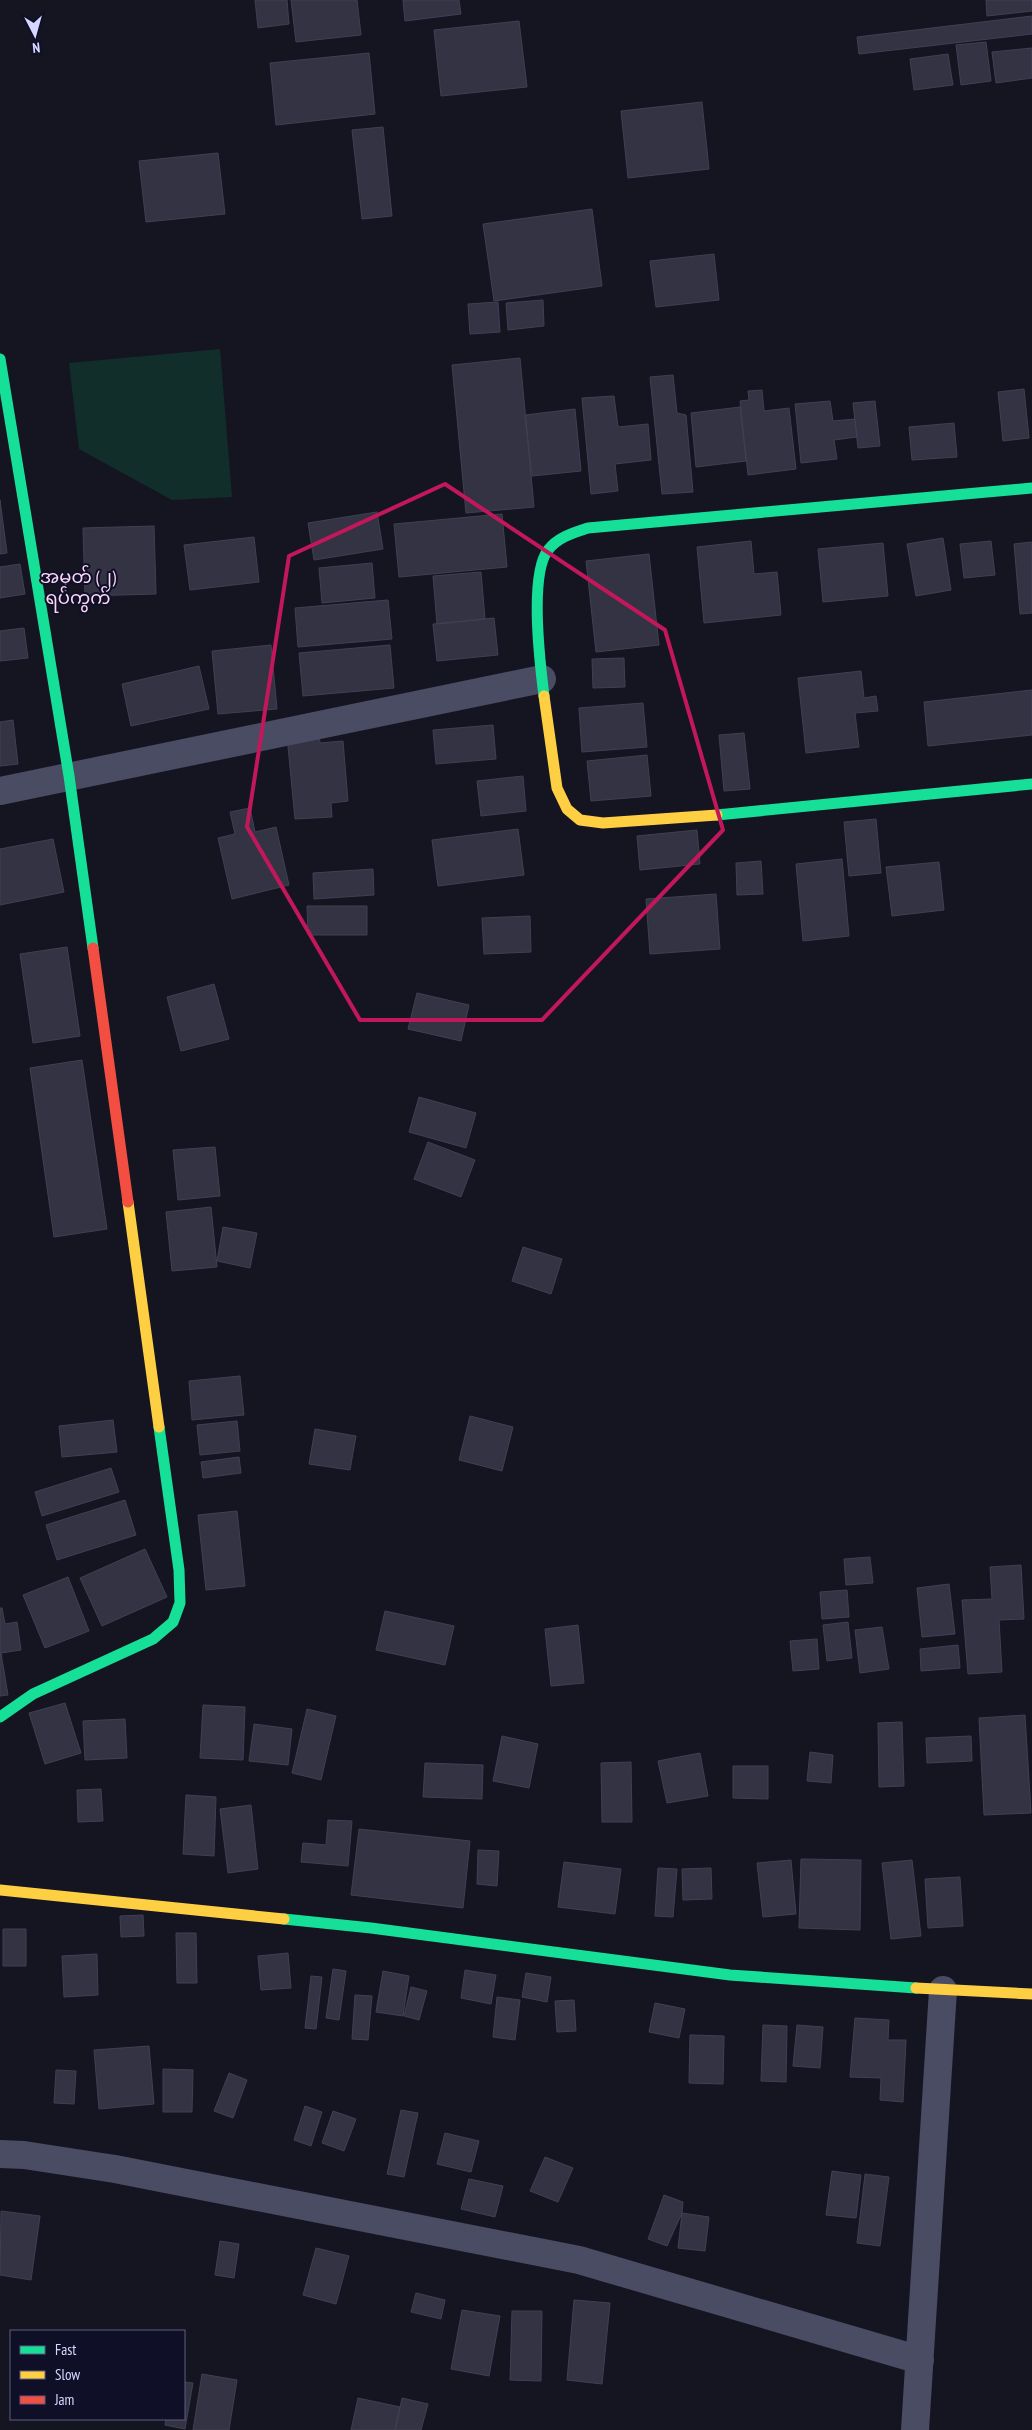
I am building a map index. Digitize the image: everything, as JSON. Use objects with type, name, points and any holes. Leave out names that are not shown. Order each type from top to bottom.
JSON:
[{"type":"street","points":[[0,359],[69,776],[179,1570],[180,1603],[174,1622],[153,1639],[32,1694],[0,1717]]},
{"type":"street","points":[[1032,488],[588,528],[566,535],[548,550],[541,564],[537,594],[542,679],[557,788],[567,809],[580,820],[603,824],[687,818],[1032,784]]},
{"type":"street","points":[[0,791],[542,679]]},
{"type":"street","points":[[0,1890],[370,1928],[730,1975],[943,1990],[1032,1994]]},
{"type":"street","points":[[916,2430],[943,1990]]},
{"type":"street","points":[[0,2154],[24,2155],[114,2169],[579,2260],[920,2360]]},
{"type":"highlighted area","points":[[445,484],[665,630],[723,830],[542,1020],[360,1020],[247,827],[289,556]]},
{"type":"green space","points":[[220,349],[232,497],[172,500],[79,449],[69,363]]},
{"type":"building","points":[[255,0],[287,0],[289,24],[258,28]]},
{"type":"building","points":[[291,0],[357,0],[361,35],[296,42]]},
{"type":"building","points":[[403,0],[459,0],[461,14],[405,21]]},
{"type":"building","points":[[986,0],[1032,0],[1032,11],[987,16]]},
{"type":"building","points":[[1032,16],[1032,34],[859,54],[857,37]]},
{"type":"building","points":[[519,21],[527,87],[441,96],[434,30]]},
{"type":"building","points":[[986,42],[991,81],[961,85],[956,45]]},
{"type":"building","points":[[1032,48],[1032,78],[996,83],[992,52]]},
{"type":"building","points":[[369,53],[375,114],[276,125],[270,63]]},
{"type":"building","points":[[948,54],[953,85],[914,90],[910,59]]},
{"type":"building","points":[[702,102],[709,169],[628,178],[621,111]]},
{"type":"building","points":[[383,127],[392,216],[362,219],[352,130]]},
{"type":"building","points":[[218,153],[225,214],[146,222],[139,161]]},
{"type":"building","points":[[592,209],[602,286],[494,301],[483,224]]},
{"type":"building","points":[[714,254],[719,300],[656,307],[650,261]]},
{"type":"building","points":[[543,300],[544,326],[508,330],[506,303]]},
{"type":"building","points":[[498,302],[500,332],[470,334],[468,304]]},
{"type":"building","points":[[520,358],[534,507],[466,513],[452,365]]},
{"type":"building","points":[[673,375],[677,413],[686,415],[693,492],[662,494],[650,377]]},
{"type":"building","points":[[1024,389],[1029,438],[1003,441],[998,392]]},
{"type":"building","points":[[762,390],[764,411],[789,408],[796,469],[748,475],[740,401],[749,400],[748,391]]},
{"type":"building","points":[[614,396],[618,427],[648,424],[651,460],[615,464],[618,491],[591,494],[582,398]]},
{"type":"building","points":[[830,401],[833,421],[855,419],[857,437],[834,440],[837,459],[801,463],[795,404]]},
{"type":"building","points":[[875,401],[880,446],[858,448],[853,403]]},
{"type":"building","points":[[740,407],[746,461],[696,467],[691,413]]},
{"type":"building","points":[[575,409],[581,471],[532,476],[525,415]]},
{"type":"building","points":[[954,423],[957,457],[912,460],[909,427]]},
{"type":"building","points":[[0,500],[7,553],[0,554]]},
{"type":"building","points":[[377,512],[383,549],[314,560],[308,523]]},
{"type":"building","points":[[502,514],[507,567],[399,577],[394,524]]},
{"type":"building","points":[[154,526],[156,594],[85,596],[83,528]]},
{"type":"building","points":[[254,537],[259,582],[190,590],[184,545]]},
{"type":"building","points":[[943,538],[951,590],[916,596],[907,544]]},
{"type":"building","points":[[751,541],[754,574],[777,572],[781,615],[704,623],[697,547]]},
{"type":"building","points":[[991,541],[995,575],[964,578],[960,544]]},
{"type":"building","points":[[1032,542],[1032,613],[1020,614],[1014,544]]},
{"type":"building","points":[[883,543],[888,596],[823,602],[818,549]]},
{"type":"building","points":[[649,554],[659,645],[596,652],[586,561]]},
{"type":"building","points":[[372,563],[375,598],[322,603],[319,568]]},
{"type":"building","points":[[20,564],[25,594],[0,598],[0,567]]},
{"type":"building","points":[[481,572],[485,619],[437,624],[433,576]]},
{"type":"building","points":[[388,600],[392,639],[298,647],[295,608]]},
{"type":"building","points":[[494,618],[498,655],[437,661],[433,624]]},
{"type":"building","points":[[24,628],[28,658],[0,661],[0,631]]},
{"type":"building","points":[[271,645],[277,709],[218,714],[212,651]]},
{"type":"building","points":[[390,645],[394,688],[303,696],[299,653]]},
{"type":"building","points":[[624,658],[625,687],[593,688],[592,659]]},
{"type":"building","points":[[199,666],[209,709],[131,726],[122,684]]},
{"type":"building","points":[[861,671],[864,698],[876,696],[878,711],[855,713],[859,747],[806,753],[798,678]]},
{"type":"building","points":[[1032,690],[1032,735],[928,746],[924,702]]},
{"type":"building","points":[[643,703],[647,747],[582,752],[579,708]]},
{"type":"building","points":[[13,720],[18,764],[0,766],[0,722]]},
{"type":"building","points":[[493,725],[496,759],[436,764],[433,730]]},
{"type":"building","points":[[319,733],[320,743],[343,741],[348,801],[331,803],[332,817],[295,819],[287,736]]},
{"type":"building","points":[[744,733],[750,789],[724,791],[719,735]]},
{"type":"building","points":[[647,755],[651,796],[591,801],[587,761]]},
{"type":"building","points":[[523,776],[526,811],[481,816],[477,781]]},
{"type":"building","points":[[250,808],[255,832],[276,827],[289,885],[232,899],[218,838],[235,834],[230,812]]},
{"type":"building","points":[[876,819],[881,873],[849,876],[844,822]]},
{"type":"building","points":[[518,829],[524,875],[438,886],[432,840]]},
{"type":"building","points":[[697,830],[700,864],[640,870],[637,836]]},
{"type":"building","points":[[53,839],[64,892],[0,905],[0,849]]},
{"type":"building","points":[[842,859],[849,936],[803,941],[796,864]]},
{"type":"building","points":[[761,861],[763,894],[737,895],[736,863]]},
{"type":"building","points":[[939,862],[944,910],[892,916],[886,867]]},
{"type":"building","points":[[373,869],[374,895],[314,899],[313,873]]},
{"type":"building","points":[[716,894],[720,949],[650,954],[646,899]]},
{"type":"building","points":[[307,906],[367,906],[367,935],[308,935]]},
{"type":"building","points":[[530,916],[531,952],[484,954],[482,918]]},
{"type":"building","points":[[67,947],[80,1036],[33,1043],[20,954]]},
{"type":"building","points":[[214,984],[229,1039],[181,1051],[167,997]]},
{"type":"building","points":[[417,993],[469,1005],[461,1041],[408,1029]]},
{"type":"building","points":[[82,1060],[107,1229],[54,1237],[30,1068]]},
{"type":"building","points":[[419,1097],[476,1113],[466,1148],[409,1132]]},
{"type":"building","points":[[428,1142],[475,1160],[461,1197],[414,1179]]},
{"type":"building","points":[[215,1147],[220,1196],[178,1200],[173,1150]]},
{"type":"building","points":[[211,1207],[217,1267],[172,1271],[166,1212]]},
{"type":"building","points":[[223,1227],[257,1233],[250,1268],[217,1261]]},
{"type":"building","points":[[523,1247],[562,1259],[551,1294],[512,1281]]},
{"type":"building","points":[[240,1376],[244,1415],[192,1420],[189,1381]]},
{"type":"building","points":[[470,1416],[513,1427],[502,1471],[459,1460]]},
{"type":"building","points":[[113,1420],[117,1452],[62,1457],[59,1426]]},
{"type":"building","points":[[237,1421],[240,1451],[200,1455],[197,1425]]},
{"type":"building","points":[[315,1429],[356,1436],[350,1470],[309,1464]]},
{"type":"building","points":[[239,1457],[241,1473],[203,1478],[201,1462]]},
{"type":"building","points":[[111,1468],[119,1492],[42,1516],[35,1492]]},
{"type":"building","points":[[125,1500],[136,1535],[57,1560],[46,1525]]},
{"type":"building","points":[[237,1511],[245,1586],[206,1590],[198,1515]]},
{"type":"building","points":[[145,1549],[167,1597],[102,1626],[80,1578]]},
{"type":"building","points":[[870,1557],[873,1583],[846,1585],[844,1559]]},
{"type":"building","points":[[1021,1565],[1024,1619],[999,1620],[1002,1672],[968,1674],[962,1600],[992,1599],[990,1567]]},
{"type":"building","points":[[68,1577],[89,1631],[45,1648],[23,1595]]},
{"type":"building","points":[[949,1584],[955,1634],[922,1637],[917,1588]]},
{"type":"building","points":[[847,1590],[849,1617],[822,1619],[820,1592]]},
{"type":"building","points":[[0,1608],[2,1608],[5,1624],[17,1622],[21,1650],[1,1653],[8,1695],[0,1696]]},
{"type":"building","points":[[385,1611],[454,1626],[445,1665],[376,1650]]},
{"type":"building","points":[[848,1622],[852,1658],[827,1661],[823,1625]]},
{"type":"building","points":[[578,1625],[584,1683],[551,1686],[545,1629]]},
{"type":"building","points":[[882,1627],[889,1669],[860,1673],[855,1630]]},
{"type":"building","points":[[817,1639],[819,1669],[793,1671],[790,1641]]},
{"type":"building","points":[[958,1645],[960,1668],[921,1671],[920,1649]]},
{"type":"building","points":[[65,1703],[81,1753],[45,1764],[29,1713]]},
{"type":"building","points":[[203,1705],[245,1707],[243,1760],[200,1758]]},
{"type":"building","points":[[307,1709],[336,1716],[321,1780],[292,1773]]},
{"type":"building","points":[[1025,1715],[1031,1813],[984,1815],[979,1718]]},
{"type":"building","points":[[125,1719],[127,1758],[85,1760],[83,1721]]},
{"type":"building","points":[[902,1722],[904,1786],[879,1787],[878,1723]]},
{"type":"building","points":[[254,1724],[292,1729],[288,1765],[249,1761]]},
{"type":"building","points":[[502,1736],[538,1744],[529,1788],[493,1781]]},
{"type":"building","points":[[971,1736],[972,1761],[927,1763],[926,1738]]},
{"type":"building","points":[[810,1752],[833,1755],[831,1783],[807,1781]]},
{"type":"building","points":[[700,1753],[708,1796],[667,1803],[658,1761]]},
{"type":"building","points":[[631,1762],[632,1822],[602,1822],[601,1763]]},
{"type":"building","points":[[425,1763],[483,1765],[482,1799],[423,1797]]},
{"type":"building","points":[[733,1766],[768,1766],[768,1799],[733,1798]]},
{"type":"building","points":[[101,1789],[103,1821],[78,1822],[77,1790]]},
{"type":"building","points":[[186,1795],[216,1797],[214,1856],[183,1854]]},
{"type":"building","points":[[251,1805],[258,1869],[228,1873],[220,1809]]},
{"type":"building","points":[[328,1820],[352,1821],[348,1866],[301,1862],[303,1843],[326,1845]]},
{"type":"building","points":[[359,1829],[470,1841],[463,1908],[351,1895]]},
{"type":"building","points":[[478,1850],[499,1851],[497,1886],[477,1884]]},
{"type":"building","points":[[801,1859],[861,1860],[860,1930],[799,1928]]},
{"type":"building","points":[[791,1860],[796,1914],[763,1917],[757,1863]]},
{"type":"building","points":[[912,1860],[921,1936],[891,1939],[882,1863]]},
{"type":"building","points":[[564,1862],[621,1869],[615,1914],[558,1907]]},
{"type":"building","points":[[658,1868],[677,1869],[673,1917],[655,1916]]},
{"type":"building","points":[[711,1868],[712,1899],[683,1900],[682,1869]]},
{"type":"building","points":[[960,1877],[963,1926],[928,1928],[925,1879]]},
{"type":"building","points":[[143,1915],[144,1936],[121,1937],[120,1916]]},
{"type":"building","points":[[3,1929],[26,1929],[26,1966],[3,1966]]},
{"type":"building","points":[[176,1933],[196,1933],[197,1983],[177,1983]]},
{"type":"building","points":[[288,1953],[291,1988],[261,1990],[258,1956]]},
{"type":"building","points":[[97,1954],[98,1995],[64,1997],[62,1956]]},
{"type":"building","points":[[333,1969],[346,1971],[339,2020],[326,2018]]},
{"type":"building","points":[[465,1970],[496,1975],[491,2004],[461,1998]]},
{"type":"building","points":[[383,1971],[409,1976],[403,2016],[376,2012]]},
{"type":"building","points":[[526,1973],[551,1977],[547,2002],[522,1997]]},
{"type":"building","points":[[311,1976],[322,1977],[316,2029],[305,2028]]},
{"type":"building","points":[[411,1987],[427,1991],[419,2020],[404,2016]]},
{"type":"building","points":[[355,1995],[372,1996],[368,2040],[352,2039]]},
{"type":"building","points":[[497,1997],[520,2000],[515,2040],[493,2037]]},
{"type":"building","points":[[574,2000],[576,2031],[557,2032],[555,2001]]},
{"type":"building","points":[[655,2003],[685,2009],[679,2038],[649,2032]]},
{"type":"building","points":[[855,2018],[889,2020],[888,2040],[906,2040],[903,2102],[880,2100],[881,2078],[850,2077]]},
{"type":"building","points":[[763,2025],[787,2026],[786,2082],[761,2081]]},
{"type":"building","points":[[797,2025],[823,2027],[820,2068],[793,2066]]},
{"type":"building","points":[[690,2035],[724,2036],[723,2084],[689,2083]]},
{"type":"building","points":[[149,2046],[154,2104],[99,2109],[94,2050]]},
{"type":"building","points":[[163,2069],[193,2070],[192,2112],[163,2112]]},
{"type":"building","points":[[56,2070],[76,2071],[74,2104],[54,2103]]},
{"type":"building","points":[[229,2073],[247,2080],[233,2118],[214,2111]]},
{"type":"building","points":[[305,2106],[322,2112],[311,2146],[294,2140]]},
{"type":"building","points":[[401,2110],[418,2113],[404,2177],[387,2174]]},
{"type":"building","points":[[333,2111],[356,2119],[344,2151],[322,2143]]},
{"type":"building","points":[[445,2133],[479,2141],[471,2172],[437,2164]]},
{"type":"building","points":[[545,2157],[573,2168],[558,2202],[530,2191]]},
{"type":"building","points":[[832,2171],[861,2175],[856,2218],[826,2215]]},
{"type":"building","points":[[865,2174],[889,2177],[880,2246],[857,2243]]},
{"type":"building","points":[[469,2179],[503,2186],[495,2217],[461,2209]]},
{"type":"building","points":[[664,2195],[683,2202],[682,2213],[667,2246],[648,2239]]},
{"type":"building","points":[[1,2211],[40,2216],[31,2280],[0,2275]]},
{"type":"building","points":[[682,2213],[709,2217],[705,2251],[678,2248]]},
{"type":"building","points":[[220,2241],[239,2244],[234,2278],[215,2275]]},
{"type":"building","points":[[316,2248],[349,2256],[336,2304],[303,2295]]},
{"type":"building","points":[[416,2293],[445,2300],[441,2319],[411,2312]]},
{"type":"building","points":[[574,2300],[610,2303],[602,2384],[567,2380]]},
{"type":"building","points":[[462,2310],[500,2316],[489,2376],[451,2369]]},
{"type":"building","points":[[512,2311],[542,2311],[541,2381],[510,2380]]},
{"type":"building","points":[[202,2374],[237,2380],[229,2430],[193,2430]]},
{"type":"building","points":[[185,2382],[193,2383],[185,2429],[165,2425],[166,2420],[185,2420]]},
{"type":"building","points":[[358,2398],[400,2407],[395,2430],[351,2430]]},
{"type":"building","points":[[402,2398],[428,2404],[421,2430],[395,2430]]},
{"type":"traffic: fast","points":[[0,359],[69,776],[93,948]]},
{"type":"traffic: fast","points":[[544,696],[537,620],[539,579],[542,562],[548,550],[556,542],[571,534],[588,528],[1032,488]]},
{"type":"traffic: fast","points":[[717,815],[1032,784]]},
{"type":"traffic: fast","points":[[0,1717],[33,1694],[153,1639],[173,1622],[180,1603],[179,1570],[159,1427]]},
{"type":"traffic: fast","points":[[284,1919],[371,1928],[730,1975],[916,1988]]},
{"type":"traffic: slow","points":[[544,696],[557,788],[567,809],[580,820],[603,823],[717,815]]},
{"type":"traffic: slow","points":[[128,1202],[159,1427]]},
{"type":"traffic: slow","points":[[0,1890],[284,1919]]},
{"type":"traffic: slow","points":[[916,1988],[1032,1994]]},
{"type":"traffic: jam","points":[[93,948],[128,1202]]},
{"type":"district","name":"အမှတ် (၂) ရပ်ကွက်","points":[[78,587]]}]
